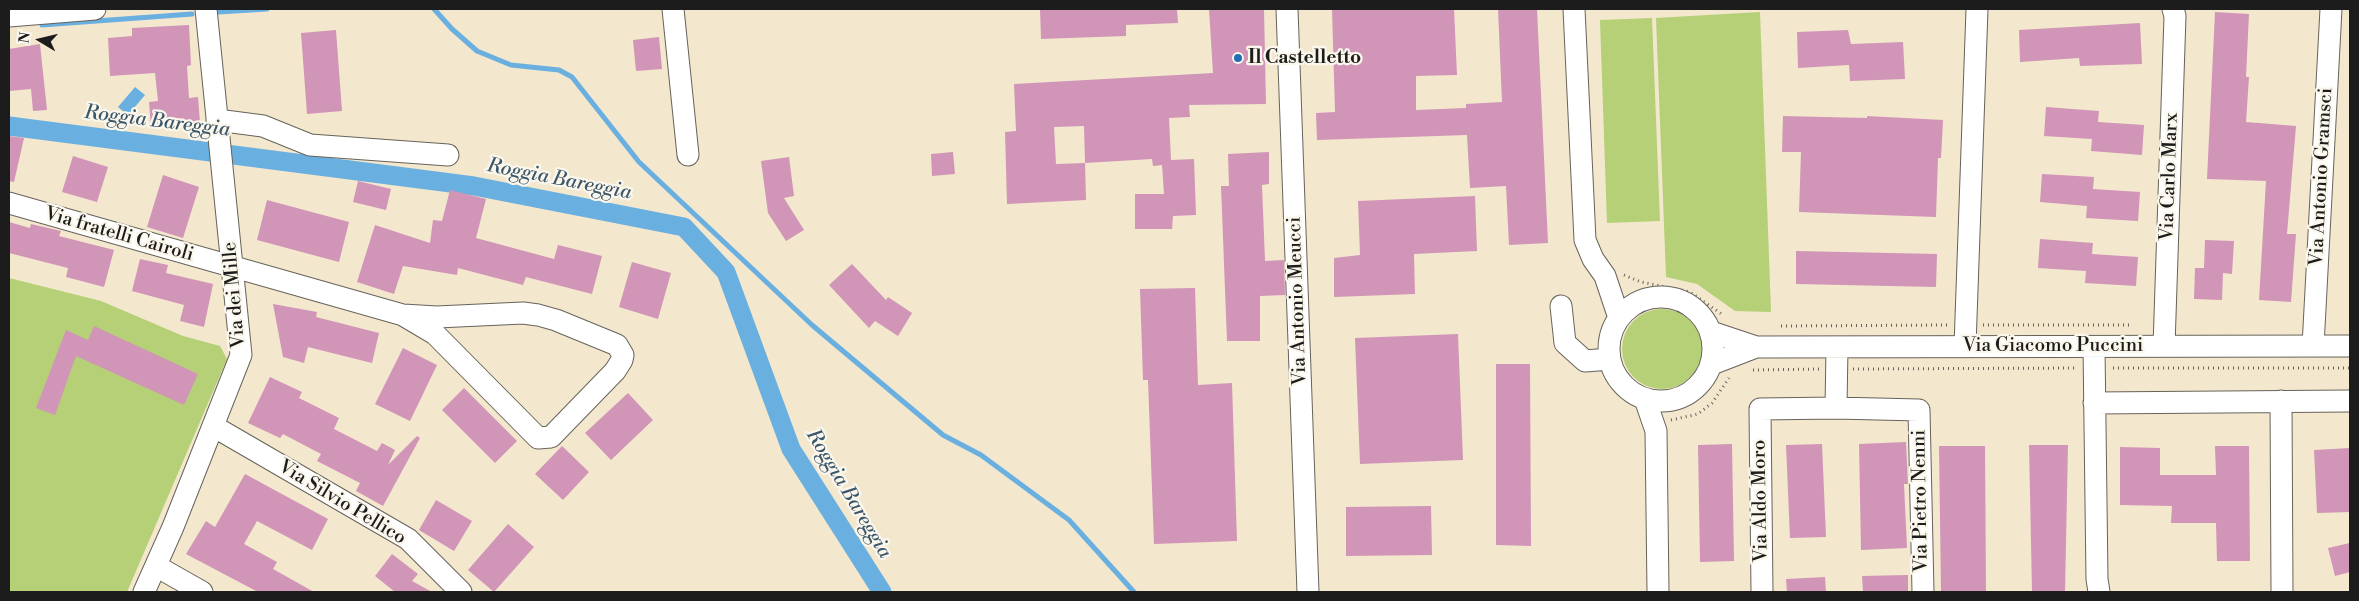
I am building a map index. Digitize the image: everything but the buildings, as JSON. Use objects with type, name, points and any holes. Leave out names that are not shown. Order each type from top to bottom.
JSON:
[{"type":"street","points":[[9,16],[95,9]]},
{"type":"street","name":"Via dei Mille","points":[[144,592],[241,355],[206,9]]},
{"type":"street","points":[[673,9],[688,155]]},
{"type":"street","name":"Via Antonio Meucci","points":[[1287,9],[1308,592]]},
{"type":"street","points":[[1574,9],[1585,240],[1593,259],[1645,299]]},
{"type":"street","points":[[1965,346],[1977,9]]},
{"type":"street","name":"Via Carlo Marx","points":[[2164,346],[2173,9]]},
{"type":"street","name":"Via Antonio Gramsci","points":[[2313,346],[2330,9]]},
{"type":"street","points":[[218,120],[262,126],[310,146],[448,155]]},
{"type":"street","name":"Via fratelli Cairoli","points":[[9,203],[403,315],[437,317],[523,312],[538,315],[556,320],[617,345],[623,355],[615,371],[551,437],[538,438],[435,334],[403,315]]},
{"type":"street","points":[[1611,272],[1619,318]]},
{"type":"street","points":[[1661,296],[1677,299],[1692,306],[1703,317],[1718,324],[1712,364],[1704,380],[1692,392],[1677,399],[1661,402],[1645,399],[1630,391],[1619,380],[1610,359],[1609,349],[1612,333],[1619,318],[1631,307],[1645,299],[1661,296]]},
{"type":"street","points":[[1561,306],[1565,343],[1585,361],[1610,359]]},
{"type":"street","name":"Via Giacomo Puccini","points":[[1718,324],[1756,347]]},
{"type":"street","name":"Via Giacomo Puccini","points":[[1712,364],[1756,347],[2350,346]]},
{"type":"street","points":[[1836,408],[1837,347]]},
{"type":"street","points":[[2094,347],[2097,579],[2099,592]]},
{"type":"street","points":[[1645,399],[1663,430]]},
{"type":"street","points":[[1658,592],[1663,430],[1677,399]]},
{"type":"street","points":[[2281,401],[2282,592]]},
{"type":"street","points":[[2094,403],[2350,401]]},
{"type":"street","name":"Via Aldo Moro","points":[[1762,592],[1760,409],[1836,408]]},
{"type":"street","name":"Via Pietro Nenni","points":[[1836,408],[1920,410],[1923,592]]},
{"type":"street","name":"Via Silvio Pellico","points":[[213,426],[408,539],[461,592]]},
{"type":"street","points":[[156,566],[202,592]]},
{"type":"path","points":[[1611,272],[1622,274],[1641,282],[1690,292],[1718,324]]},
{"type":"path","points":[[1749,370],[2350,368]]},
{"type":"path","points":[[1663,430],[1671,420],[1698,414],[1712,403],[1735,370]]},
{"type":"green space","points":[[1760,12],[1771,312],[1735,311],[1697,284],[1666,277],[1656,18]]},
{"type":"green space","points":[[1652,18],[1660,221],[1607,223],[1600,20]]},
{"type":"green space","points":[[9,278],[101,301],[183,336],[220,346],[227,359],[127,592],[9,592]]},
{"type":"green space","points":[[1662,309],[1677,312],[1690,321],[1699,334],[1702,349],[1699,364],[1690,377],[1677,386],[1662,389],[1647,386],[1634,377],[1625,364],[1622,349],[1625,334],[1634,321],[1647,312]]},
{"type":"water","points":[[135,87],[145,95],[128,115],[118,107]]},
{"type":"waterway","points":[[218,12],[267,9]]},
{"type":"waterway","points":[[434,9],[452,29],[477,51],[511,65],[559,70],[572,77],[639,162],[812,325],[943,435],[981,455],[1069,520],[1134,592]]},
{"type":"waterway","points":[[42,25],[192,14]]},
{"type":"waterway","name":"Roggia Bareggia","points":[[9,126],[474,186],[684,227],[726,272],[791,449],[882,592]]},
{"type":"place","name":"Il Castelletto","points":[[1238,58]]}]
